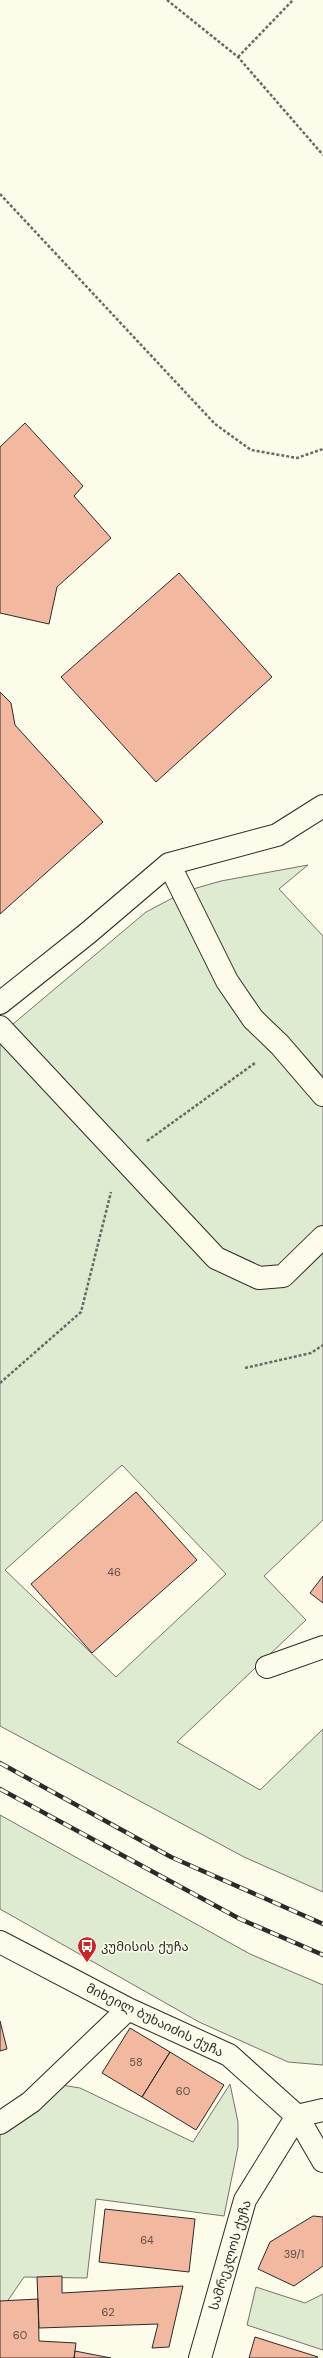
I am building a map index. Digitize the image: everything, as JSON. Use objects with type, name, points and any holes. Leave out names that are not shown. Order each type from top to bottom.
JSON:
[{"type":"street","points":[[0,1003],[88,933],[169,864],[277,835],[323,806]]},
{"type":"street","points":[[169,864],[227,981],[248,1012],[323,1095]]},
{"type":"street","points":[[0,1027],[216,1258],[259,1278],[283,1276],[323,1238]]},
{"type":"street","points":[[267,1667],[323,1647]]},
{"type":"street","name":"მიხეილ ბუხაიძის ქუჩა","points":[[0,1943],[128,2009],[229,2055],[297,2116],[323,2161]]},
{"type":"street","points":[[0,2123],[31,2102],[128,2009]]},
{"type":"street","points":[[297,2116],[323,2110]]},
{"type":"street","name":"სამრეკლოს ქუჩა","points":[[200,2358],[245,2200],[297,2116]]},
{"type":"path","points":[[167,0],[238,58],[323,155]]},
{"type":"path","points":[[238,58],[293,0]]},
{"type":"path","points":[[0,194],[215,424],[251,450],[297,458],[323,449]]},
{"type":"path","points":[[245,1368],[311,1353],[323,1345]]},
{"type":"green space","points":[[308,865],[279,889],[323,936],[323,1520],[264,1576],[306,1620],[177,1742],[260,1790],[323,1729],[323,1892],[244,1857],[0,1726],[0,1035],[146,912],[186,891],[221,881]],"holes":[[[122,1465],[226,1574],[116,1677],[5,1570]]]},
{"type":"green space","points":[[0,1815],[250,1954],[323,1985],[323,2065],[288,2062],[199,2022],[0,1909]]},
{"type":"green space","points":[[42,2082],[80,2088],[193,2142],[230,2084],[238,2122],[238,2147],[224,2216],[96,2199],[87,2278],[24,2277],[0,2312],[0,2111]]},
{"type":"green space","points":[[256,2287],[305,2303],[323,2294],[323,2350],[247,2325]]},
{"type":"building","points":[[25,423],[83,486],[74,496],[111,538],[57,587],[49,624],[0,613],[0,447]]},
{"type":"building","points":[[179,573],[272,677],[156,782],[61,677]]},
{"type":"building","points":[[0,692],[11,703],[15,725],[103,822],[0,914]]},
{"type":"building","points":[[136,1492],[197,1560],[92,1653],[31,1584]]},
{"type":"building","points":[[323,1576],[323,1603],[310,1593]]},
{"type":"building","points":[[0,2021],[7,2049],[0,2051]]},
{"type":"building","points":[[130,2028],[170,2052],[142,2097],[102,2073]]},
{"type":"building","points":[[170,2052],[224,2085],[196,2130],[142,2097]]},
{"type":"building","points":[[105,2209],[195,2219],[189,2272],[99,2262]]},
{"type":"building","points":[[313,2216],[323,2217],[323,2266],[294,2286],[258,2269],[270,2242]]},
{"type":"building","points":[[62,2276],[62,2293],[183,2286],[169,2347],[152,2348],[158,2324],[39,2328],[37,2277]]},
{"type":"building","points":[[38,2299],[39,2341],[76,2343],[74,2358],[0,2358],[0,2301]]},
{"type":"building","points":[[255,2337],[318,2357],[249,2358]]},
{"type":"building","points":[[75,2351],[111,2358],[74,2358]]},
{"type":"railway","points":[[0,1763],[171,1857],[323,1924]]},
{"type":"railway","points":[[0,1789],[240,1919],[323,1955]]},
{"type":"place","name":"კუმისის ქუჩა","points":[[87,1963]]}]
